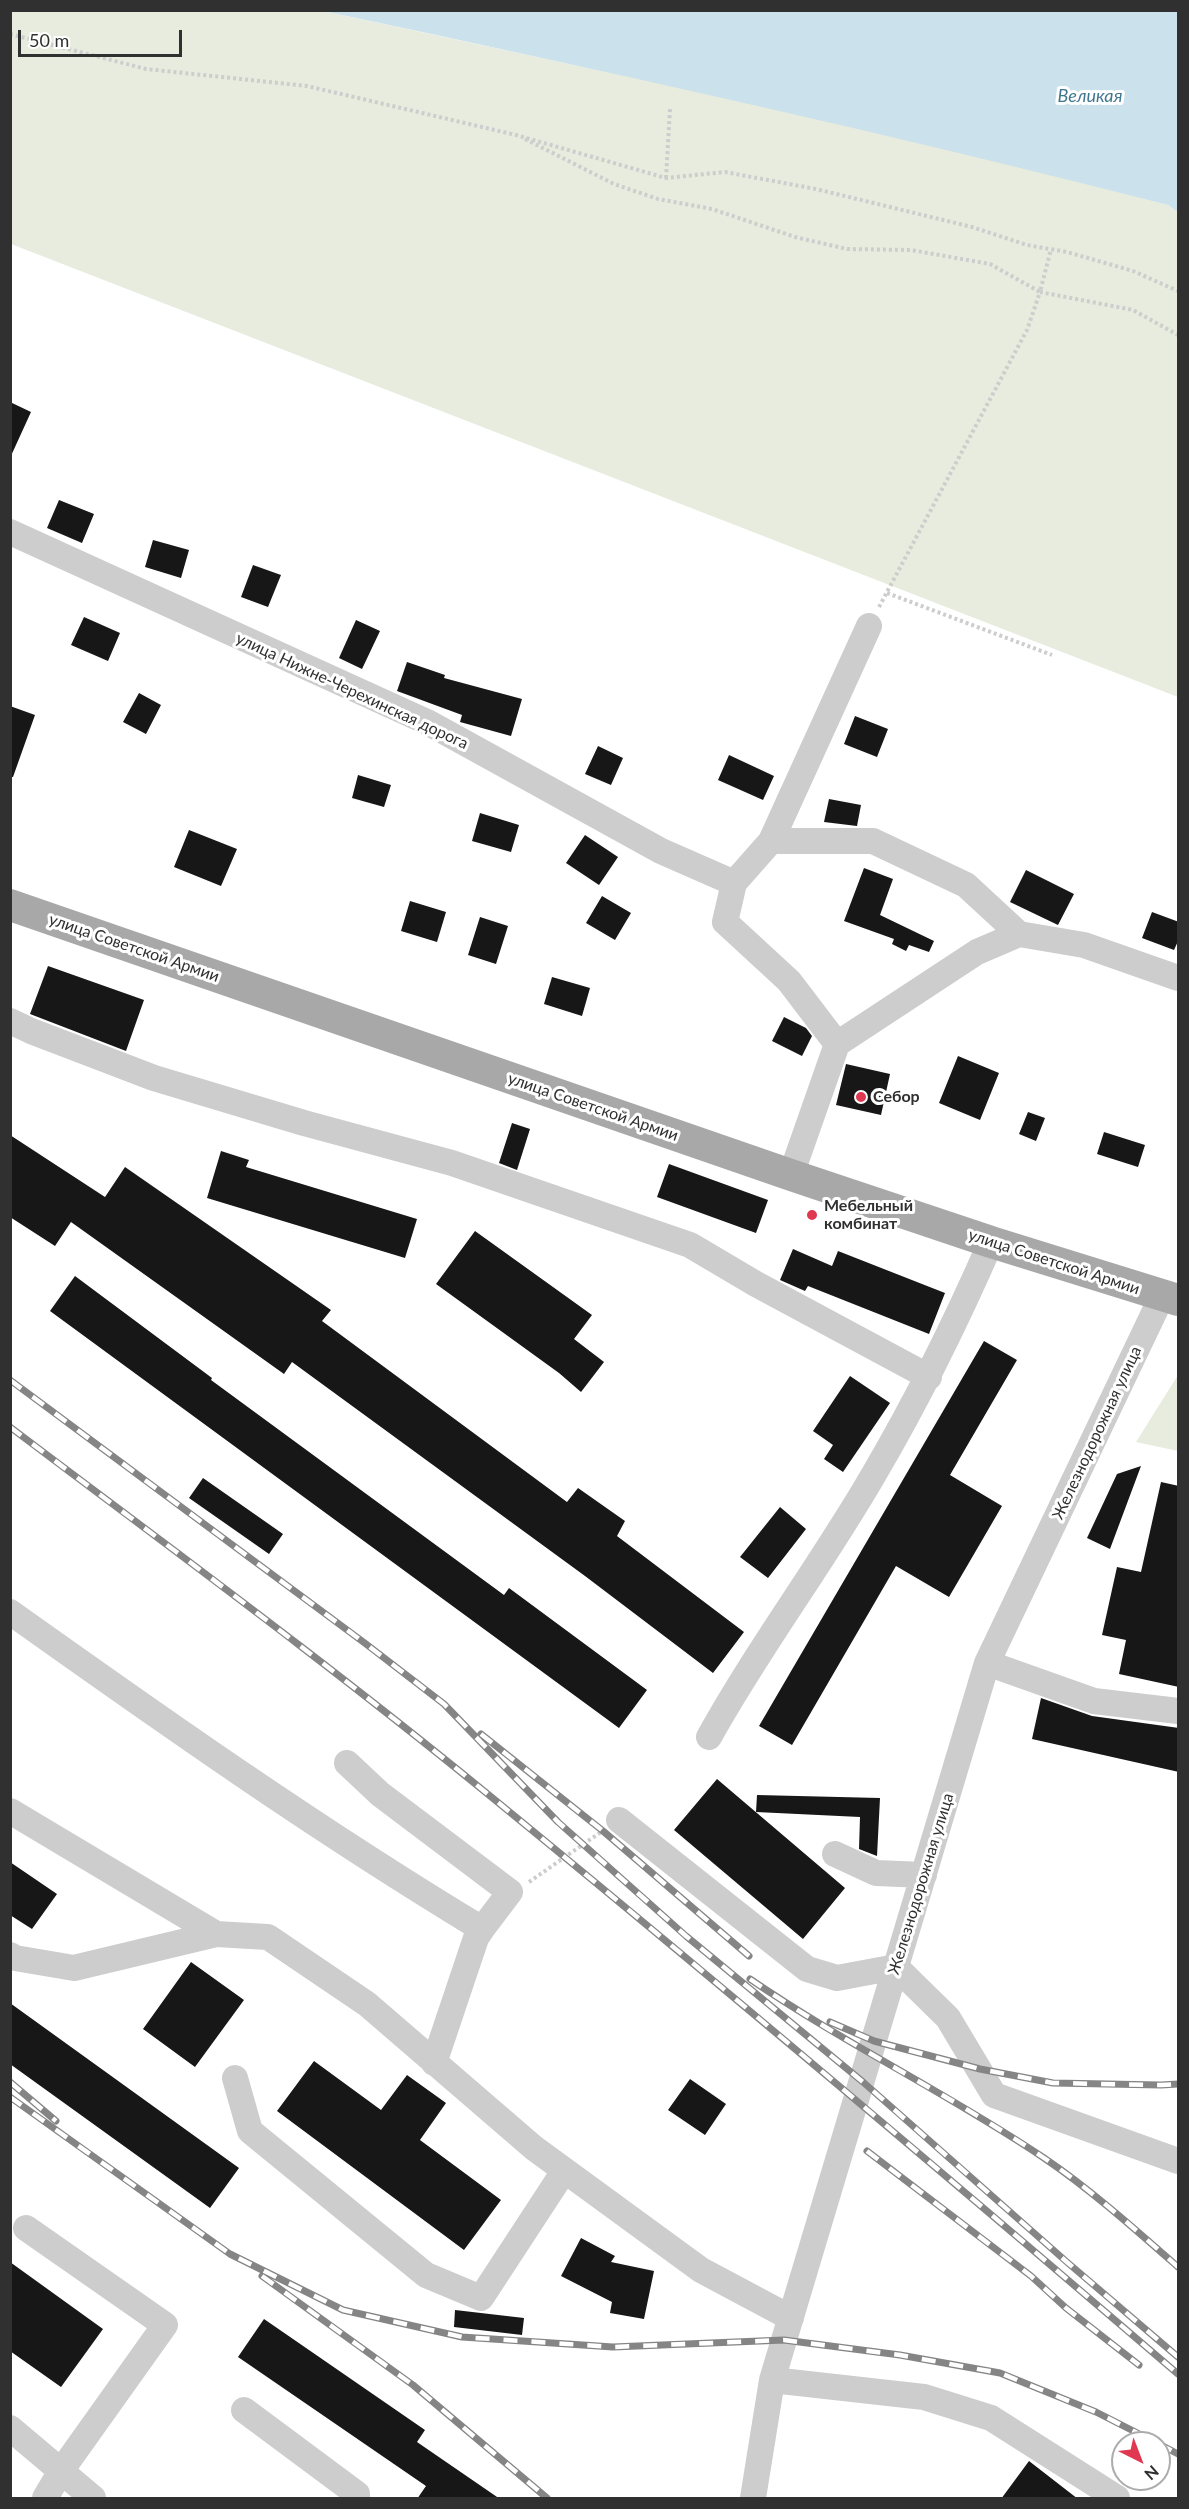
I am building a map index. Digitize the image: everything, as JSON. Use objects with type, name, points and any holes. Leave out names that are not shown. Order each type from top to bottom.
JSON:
[{"type":"main road","name":"улица Советской Армии","points":[[10,905],[791,1175],[991,1242],[1171,1298]]},
{"type":"street","name":"улица Нижне-Черехинская дорога","points":[[10,532],[427,722],[661,851],[734,883]]},
{"type":"street","points":[[837,1044],[789,981],[725,922],[734,883],[771,841],[869,626]]},
{"type":"street","points":[[771,841],[873,841],[966,885],[1019,934]]},
{"type":"street","points":[[791,1175],[837,1044],[977,952],[1019,934],[1084,945],[1179,978]]},
{"type":"street","points":[[10,1021],[154,1078],[452,1164],[690,1245],[756,1284],[929,1377]]},
{"type":"street","points":[[709,1737],[731,1697],[873,1476],[929,1377],[991,1242]]},
{"type":"street","name":"Железнодорожная улица","points":[[753,2499],[772,2380],[987,1663],[1171,1298]]},
{"type":"street","points":[[10,1612],[218,1760],[376,1865],[482,1929]]},
{"type":"street","points":[[987,1663],[1094,1701],[1179,1711]]},
{"type":"street","points":[[347,1763],[380,1794],[510,1892],[476,1938],[434,2063]]},
{"type":"street","points":[[10,1811],[216,1934]]},
{"type":"street","points":[[620,1820],[807,1969],[837,1978],[896,1967],[948,2018],[994,2096],[1179,2161]]},
{"type":"street","points":[[835,1854],[876,1873],[924,1875]]},
{"type":"street","points":[[12,1959],[74,1968],[216,1934],[268,1937],[367,2004],[534,2148],[564,2171],[701,2270],[791,2318]]},
{"type":"street","points":[[235,2078],[250,2131],[426,2276],[481,2298],[564,2171]]},
{"type":"street","points":[[26,2228],[165,2325],[61,2471],[45,2499]]},
{"type":"street","points":[[772,2380],[924,2397],[990,2418],[1117,2499]]},
{"type":"street","points":[[244,2410],[357,2494],[357,2499]]},
{"type":"street","points":[[10,2428],[93,2499]]},
{"type":"path","points":[[10,34],[146,69],[307,86],[516,135],[666,178],[725,172],[816,189],[972,227],[1027,245],[1051,249],[1133,271],[1179,291]]},
{"type":"path","points":[[666,178],[670,109]]},
{"type":"path","points":[[516,135],[614,184],[658,199],[712,208],[795,237],[847,249],[911,250],[990,264],[1040,292],[1133,310],[1179,335]]},
{"type":"path","points":[[869,626],[1027,330],[1051,249]]},
{"type":"path","points":[[887,593],[1052,655]]},
{"type":"path","points":[[510,1892],[522,1887],[620,1820]]},
{"type":"shaded area","points":[[10,11],[323,11],[714,95],[969,154],[1168,205],[1178,212],[1178,697],[11,244]]},
{"type":"shaded area","points":[[1178,1375],[1178,1451],[1136,1442]]},
{"type":"water","name":"Великая","points":[[323,11],[1178,11],[1178,212],[1168,205],[852,128]]},
{"type":"building","points":[[10,402],[31,412],[10,458]]},
{"type":"building","points":[[59,500],[94,514],[82,543],[47,528]]},
{"type":"building","points":[[153,540],[189,550],[181,578],[145,567]]},
{"type":"building","points":[[253,565],[281,575],[268,607],[241,597]]},
{"type":"building","points":[[84,617],[120,633],[108,661],[71,645]]},
{"type":"building","points":[[356,620],[380,631],[362,669],[339,658]]},
{"type":"building","points":[[407,662],[445,675],[444,678],[522,699],[511,736],[460,722],[462,715],[397,691]]},
{"type":"building","points":[[139,693],[161,705],[146,734],[123,722]]},
{"type":"building","points":[[10,706],[35,715],[13,777],[10,777]]},
{"type":"building","points":[[855,716],[888,729],[877,757],[844,744]]},
{"type":"building","points":[[598,746],[623,758],[611,785],[585,774]]},
{"type":"building","points":[[729,755],[774,776],[763,800],[718,780]]},
{"type":"building","points":[[358,775],[391,785],[384,807],[352,798]]},
{"type":"building","points":[[829,799],[861,805],[857,826],[824,822]]},
{"type":"building","points":[[480,813],[519,825],[511,852],[472,841]]},
{"type":"building","points":[[189,830],[237,849],[221,886],[174,867]]},
{"type":"building","points":[[585,835],[618,857],[599,885],[566,863]]},
{"type":"building","points":[[864,868],[893,879],[880,915],[934,941],[929,952],[909,945],[906,951],[892,944],[894,939],[844,921]]},
{"type":"building","points":[[1026,870],[1074,894],[1058,925],[1010,902]]},
{"type":"building","points":[[602,896],[631,913],[615,940],[586,923]]},
{"type":"building","points":[[410,901],[446,912],[437,942],[401,931]]},
{"type":"building","points":[[1152,912],[1179,922],[1179,939],[1174,950],[1142,938]]},
{"type":"building","points":[[480,917],[508,926],[496,964],[468,955]]},
{"type":"building","points":[[48,966],[144,1000],[126,1051],[30,1014]]},
{"type":"building","points":[[552,977],[590,988],[582,1016],[544,1004]]},
{"type":"building","points":[[784,1017],[806,1028],[812,1036],[802,1056],[772,1041]]},
{"type":"building","points":[[958,1056],[999,1073],[980,1120],[939,1103]]},
{"type":"building","points":[[846,1064],[890,1074],[881,1115],[836,1105]]},
{"type":"building","points":[[1028,1112],[1045,1118],[1036,1141],[1019,1134]]},
{"type":"building","points":[[512,1123],[530,1129],[517,1170],[499,1163]]},
{"type":"building","points":[[1104,1132],[1145,1145],[1138,1167],[1097,1154]]},
{"type":"building","points":[[10,1135],[105,1197],[125,1167],[331,1310],[322,1321],[567,1502],[578,1488],[625,1521],[617,1536],[744,1632],[713,1673],[585,1576],[292,1362],[284,1374],[71,1222],[55,1246],[10,1217]]},
{"type":"building","points":[[221,1151],[249,1160],[246,1167],[417,1219],[405,1258],[207,1198]]},
{"type":"building","points":[[669,1164],[768,1200],[756,1233],[657,1197]]},
{"type":"building","points":[[475,1231],[592,1315],[574,1339],[604,1362],[581,1392],[559,1373],[436,1284]]},
{"type":"building","points":[[793,1249],[832,1266],[838,1251],[945,1293],[929,1334],[808,1286],[805,1291],[780,1280]]},
{"type":"building","points":[[75,1276],[212,1378],[211,1380],[504,1595],[509,1588],[647,1690],[619,1728],[50,1311]]},
{"type":"building","points":[[984,1341],[1017,1360],[950,1475],[1002,1506],[949,1597],[896,1566],[792,1745],[759,1726]]},
{"type":"building","points":[[850,1376],[890,1403],[843,1472],[824,1459],[833,1445],[813,1431]]},
{"type":"building","points":[[1141,1466],[1110,1549],[1087,1538],[1117,1474]]},
{"type":"building","points":[[203,1478],[283,1534],[269,1554],[189,1498]]},
{"type":"building","points":[[1161,1482],[1179,1486],[1179,1687],[1119,1674],[1126,1640],[1102,1635],[1117,1567],[1141,1572]]},
{"type":"building","points":[[780,1507],[806,1529],[768,1578],[740,1557]]},
{"type":"building","points":[[1041,1698],[1092,1716],[1179,1728],[1179,1772],[1032,1739]]},
{"type":"building","points":[[717,1779],[845,1888],[803,1939],[674,1830]]},
{"type":"building","points":[[757,1795],[880,1798],[877,1856],[859,1849],[860,1817],[756,1812]]},
{"type":"building","points":[[10,1862],[57,1894],[32,1929],[10,1915]]},
{"type":"building","points":[[191,1962],[244,2000],[195,2067],[143,2029]]},
{"type":"building","points":[[10,2003],[239,2168],[210,2208],[10,2064]]},
{"type":"building","points":[[314,2061],[381,2110],[407,2075],[446,2103],[420,2140],[501,2200],[464,2250],[277,2111]]},
{"type":"building","points":[[690,2079],[726,2104],[705,2135],[668,2110]]},
{"type":"building","points":[[581,2238],[615,2256],[611,2262],[654,2271],[644,2319],[610,2313],[612,2302],[561,2276]]},
{"type":"building","points":[[10,2262],[103,2329],[61,2387],[10,2351]]},
{"type":"building","points":[[455,2310],[524,2318],[522,2335],[454,2327]]},
{"type":"building","points":[[264,2319],[425,2430],[417,2442],[500,2499],[417,2499],[426,2486],[238,2357]]},
{"type":"building","points":[[1029,2461],[1078,2499],[1001,2499]]},
{"type":"railway","points":[[10,1380],[444,1704],[558,1822],[686,1936],[863,2082],[1178,2357]]},
{"type":"railway","points":[[10,1427],[308,1652],[484,1791],[833,2081],[1178,2374]]},
{"type":"railway","points":[[481,1734],[603,1831],[749,1956]]},
{"type":"railway","points":[[750,1979],[1044,2158],[1096,2196],[1178,2267]]},
{"type":"railway","points":[[830,2022],[874,2041],[980,2069],[1053,2083],[1178,2084]]},
{"type":"railway","points":[[10,2082],[56,2121]]},
{"type":"railway","points":[[10,2097],[230,2254],[343,2310],[462,2337],[613,2347],[784,2340],[900,2355],[1000,2373],[1096,2412],[1133,2431]]},
{"type":"railway","points":[[867,2151],[1031,2276],[1066,2308],[1139,2365]]},
{"type":"railway","points":[[262,2276],[413,2385],[547,2498]]},
{"type":"railway","points":[[1171,2450],[1178,2454]]},
{"type":"place","name":"Себор","points":[[861,1097]]},
{"type":"place","name":"Мебельный комбинат","points":[[812,1215]]}]
